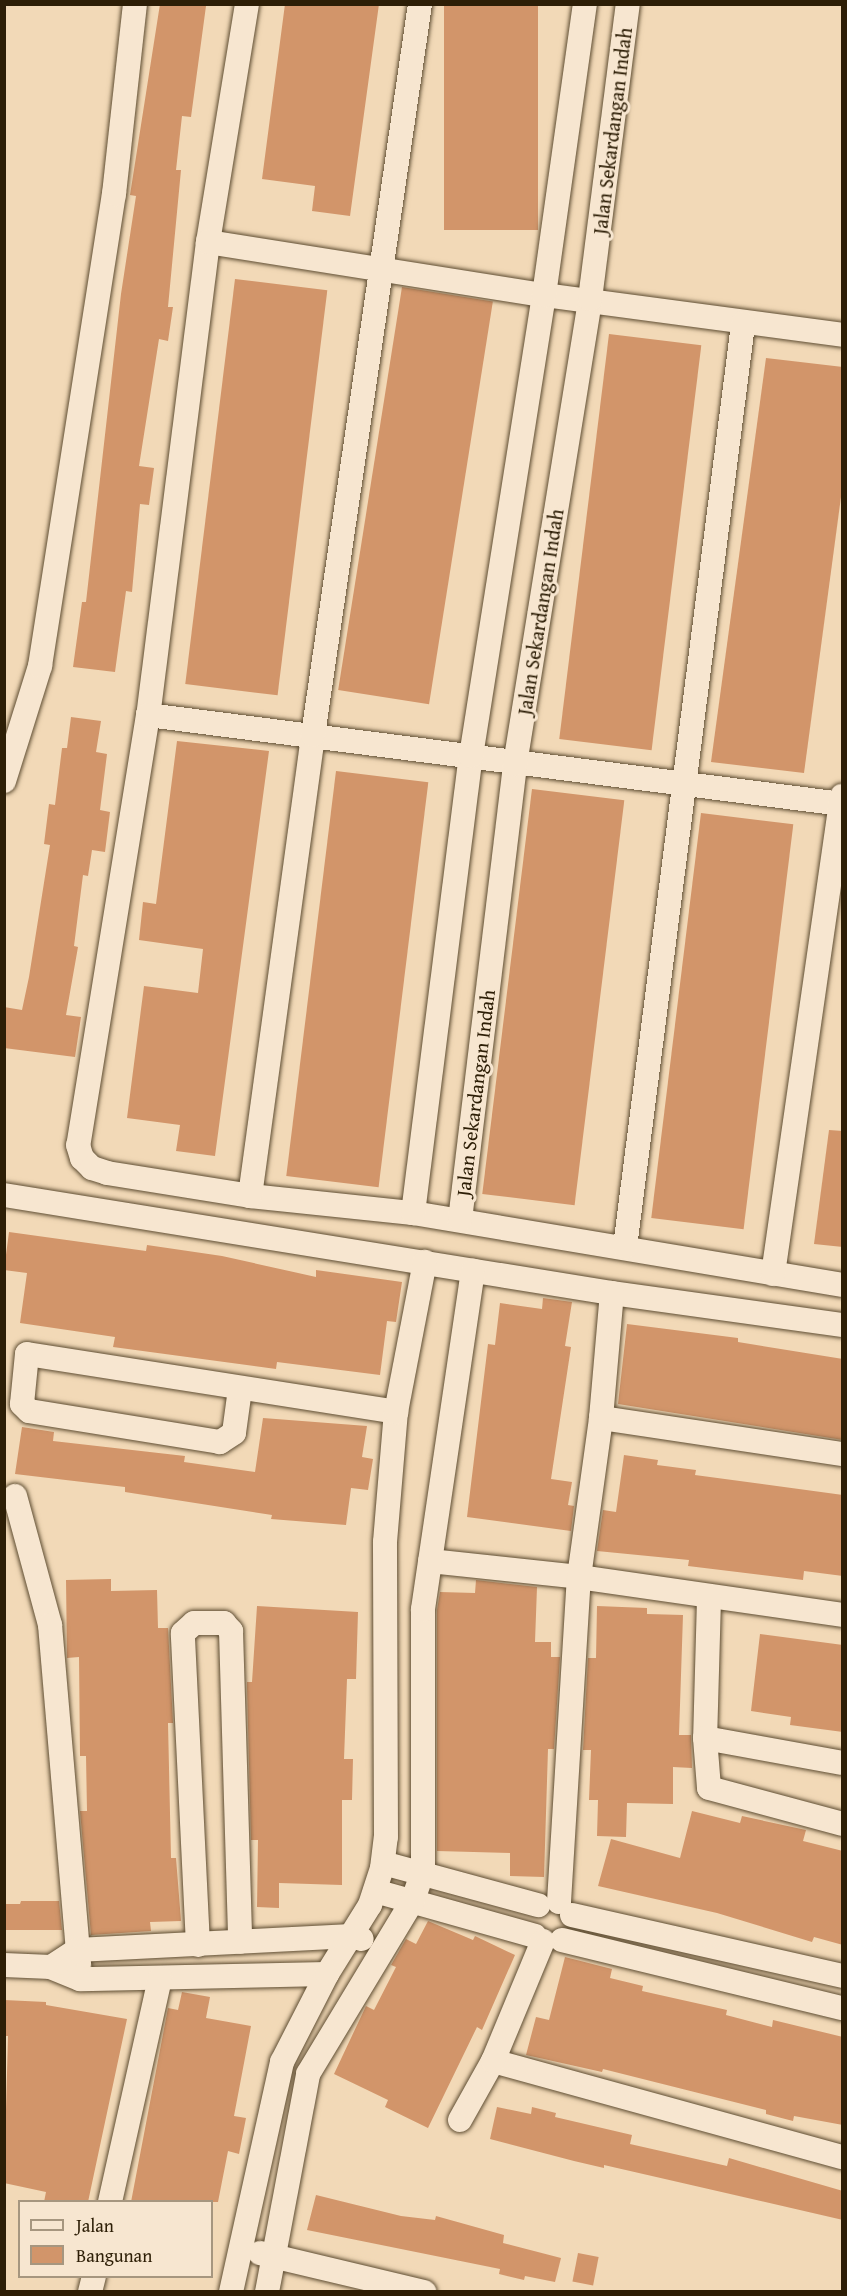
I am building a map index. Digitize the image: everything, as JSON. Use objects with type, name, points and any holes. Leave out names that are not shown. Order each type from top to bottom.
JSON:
[{"type":"street","points":[[4,781],[40,666],[114,194],[135,4]]},
{"type":"street","points":[[247,4],[208,242],[148,715],[78,1145],[82,1158],[92,1168],[107,1173],[250,1196],[460,1220],[625,1247],[773,1275],[843,1285]]},
{"type":"street","points":[[250,1196],[313,735],[420,4]]},
{"type":"street","points":[[413,1213],[471,756],[544,296],[585,4]]},
{"type":"street","name":"Jalan Sekardangan Indah","points":[[460,1220],[516,764],[590,299],[628,4]]},
{"type":"street","points":[[208,242],[380,267],[544,296],[590,299],[743,324],[843,335]]},
{"type":"street","points":[[625,1247],[686,787],[743,324]]},
{"type":"street","points":[[148,715],[471,756],[686,787],[842,801],[773,1275]]},
{"type":"street","points":[[4,1195],[612,1293],[843,1325]]},
{"type":"street","points":[[231,2292],[282,2062],[327,1974],[352,1936],[375,1891],[383,1863],[386,1837],[385,1542],[396,1412],[425,1262]]},
{"type":"street","points":[[267,2292],[308,2074],[413,1900],[423,1871],[423,1609],[473,1271]]},
{"type":"street","points":[[547,1939],[569,1934],[557,1908],[579,1577],[601,1418],[612,1293]]},
{"type":"street","points":[[240,1389],[234,1433],[220,1442],[29,1411],[22,1404],[27,1354],[396,1412]]},
{"type":"street","points":[[601,1418],[843,1454]]},
{"type":"street","points":[[15,1496],[50,1625],[80,1978]]},
{"type":"street","points":[[430,1561],[579,1577],[710,1599],[843,1615]]},
{"type":"street","points":[[710,1599],[705,1738],[707,1782],[716,1793],[843,1824]]},
{"type":"street","points":[[198,1945],[183,1633],[194,1623],[224,1623],[231,1631],[240,1942]]},
{"type":"street","points":[[705,1738],[843,1763]]},
{"type":"street","points":[[383,1863],[423,1871],[557,1908],[843,1976]]},
{"type":"street","points":[[375,1891],[547,1939],[843,2008]]},
{"type":"street","points":[[547,1939],[531,1918],[557,1908]]},
{"type":"street","points":[[51,1967],[78,1950],[352,1936],[385,1945]]},
{"type":"street","points":[[460,2120],[492,2061],[547,1939]]},
{"type":"street","points":[[4,1965],[51,1967],[80,1978],[327,1974]]},
{"type":"street","points":[[110,2200],[160,1978]]},
{"type":"street","points":[[492,2061],[843,2157]]},
{"type":"street","points":[[240,2249],[418,2291]]},
{"type":"building","points":[[160,4],[206,6],[191,117],[182,116],[176,170],[181,170],[168,307],[173,307],[168,341],[159,339],[139,466],[154,468],[149,505],[140,504],[132,592],[126,591],[115,672],[73,667],[82,602],[86,602],[121,294],[136,196],[130,195]]},
{"type":"building","points":[[285,4],[379,4],[350,216],[312,211],[315,186],[262,179]]},
{"type":"building","points":[[444,4],[538,4],[538,230],[444,230]]},
{"type":"building","points":[[235,279],[327,290],[278,695],[185,684]]},
{"type":"building","points":[[402,287],[493,301],[429,704],[338,690]]},
{"type":"building","points":[[609,334],[701,345],[652,750],[559,739]]},
{"type":"building","points":[[766,358],[843,367],[843,482],[804,773],[711,762]]},
{"type":"building","points":[[71,717],[101,721],[96,752],[107,754],[100,810],[110,812],[105,852],[92,850],[88,876],[83,875],[74,946],[78,947],[66,1015],[81,1017],[75,1057],[4,1048],[4,1007],[22,1010],[29,977],[50,845],[44,844],[49,804],[55,805],[62,748],[67,748]]},
{"type":"building","points":[[177,741],[269,751],[215,1156],[176,1151],[180,1125],[127,1118],[144,986],[198,993],[203,949],[139,940],[143,902],[156,904]]},
{"type":"building","points":[[336,771],[428,782],[379,1187],[286,1176]]},
{"type":"building","points":[[532,789],[624,800],[575,1205],[482,1194]]},
{"type":"building","points":[[701,813],[793,824],[744,1229],[651,1218]]},
{"type":"building","points":[[829,1130],[843,1131],[843,1247],[814,1244]]},
{"type":"building","points":[[9,1232],[146,1251],[147,1245],[222,1256],[316,1277],[316,1270],[402,1282],[396,1322],[387,1321],[380,1375],[277,1362],[276,1369],[113,1347],[115,1337],[20,1323],[27,1273],[4,1270]]},
{"type":"building","points":[[543,1298],[572,1302],[565,1346],[571,1347],[551,1479],[572,1482],[568,1505],[574,1506],[571,1531],[467,1517],[488,1344],[495,1345],[500,1303],[542,1309]]},
{"type":"building","points":[[627,1324],[738,1338],[738,1342],[843,1359],[843,1440],[618,1404]]},
{"type":"building","points":[[263,1418],[367,1426],[362,1457],[373,1459],[368,1490],[351,1488],[346,1525],[271,1519],[272,1515],[125,1492],[125,1487],[15,1474],[22,1427],[54,1432],[53,1441],[185,1456],[184,1462],[255,1472]]},
{"type":"building","points":[[624,1455],[658,1460],[657,1465],[696,1470],[695,1475],[843,1495],[843,1576],[804,1571],[803,1580],[688,1566],[689,1560],[597,1551],[603,1510],[616,1512]]},
{"type":"building","points":[[111,1579],[111,1591],[157,1590],[158,1628],[168,1628],[173,1723],[168,1723],[171,1858],[176,1858],[181,1921],[150,1922],[151,1931],[91,1935],[80,1811],[87,1811],[86,1756],[80,1756],[79,1657],[67,1658],[66,1580]]},
{"type":"building","points":[[476,1580],[537,1587],[535,1642],[551,1642],[551,1657],[560,1657],[554,1749],[548,1749],[544,1877],[510,1876],[510,1853],[437,1851],[437,1610],[440,1592],[475,1593]]},
{"type":"building","points":[[257,1606],[358,1612],[356,1679],[347,1679],[344,1759],[353,1759],[352,1800],[342,1800],[342,1885],[279,1883],[279,1908],[257,1907],[258,1840],[251,1840],[247,1682],[252,1682]]},
{"type":"building","points":[[597,1606],[647,1608],[647,1614],[683,1615],[679,1735],[691,1735],[692,1768],[673,1767],[673,1804],[627,1803],[626,1837],[597,1836],[598,1800],[589,1800],[591,1750],[583,1750],[588,1658],[596,1658]]},
{"type":"building","points":[[760,1634],[843,1645],[843,1732],[790,1725],[791,1717],[751,1711]]},
{"type":"building","points":[[692,1811],[740,1823],[742,1816],[806,1830],[803,1841],[843,1851],[843,1945],[814,1937],[812,1942],[717,1913],[598,1886],[611,1839],[680,1858]]},
{"type":"building","points":[[21,1901],[59,1901],[62,1930],[4,1930],[4,1904],[20,1904]]},
{"type":"building","points":[[428,1921],[473,1940],[475,1936],[515,1955],[482,2030],[477,2027],[428,2128],[385,2107],[388,2100],[334,2074],[366,2006],[374,2010],[396,1967],[391,1965],[406,1939],[416,1944]]},
{"type":"building","points":[[565,1957],[612,1969],[610,1978],[643,1986],[642,1991],[727,2010],[726,2015],[772,2027],[773,2020],[843,2037],[843,2125],[794,2116],[793,2121],[766,2114],[766,2110],[603,2069],[602,2072],[526,2055],[536,2017],[549,2020]]},
{"type":"building","points":[[182,1992],[210,1997],[206,2018],[251,2026],[234,2116],[246,2118],[239,2154],[228,2151],[218,2202],[213,2202],[213,2200],[131,2200],[168,2008],[178,2010]]},
{"type":"building","points":[[4,2000],[46,2002],[46,2005],[127,2019],[88,2200],[44,2200],[46,2192],[4,2183],[8,2036],[4,2036]]},
{"type":"building","points":[[497,2107],[531,2114],[532,2107],[556,2113],[555,2117],[632,2135],[630,2144],[727,2166],[729,2158],[843,2191],[843,2220],[604,2165],[604,2168],[490,2139]]},
{"type":"building","points":[[316,2195],[401,2216],[435,2220],[436,2216],[504,2235],[503,2243],[561,2258],[555,2282],[525,2276],[524,2280],[499,2274],[500,2269],[307,2230]]},
{"type":"building","points":[[578,2253],[599,2257],[593,2285],[572,2281]]}]
